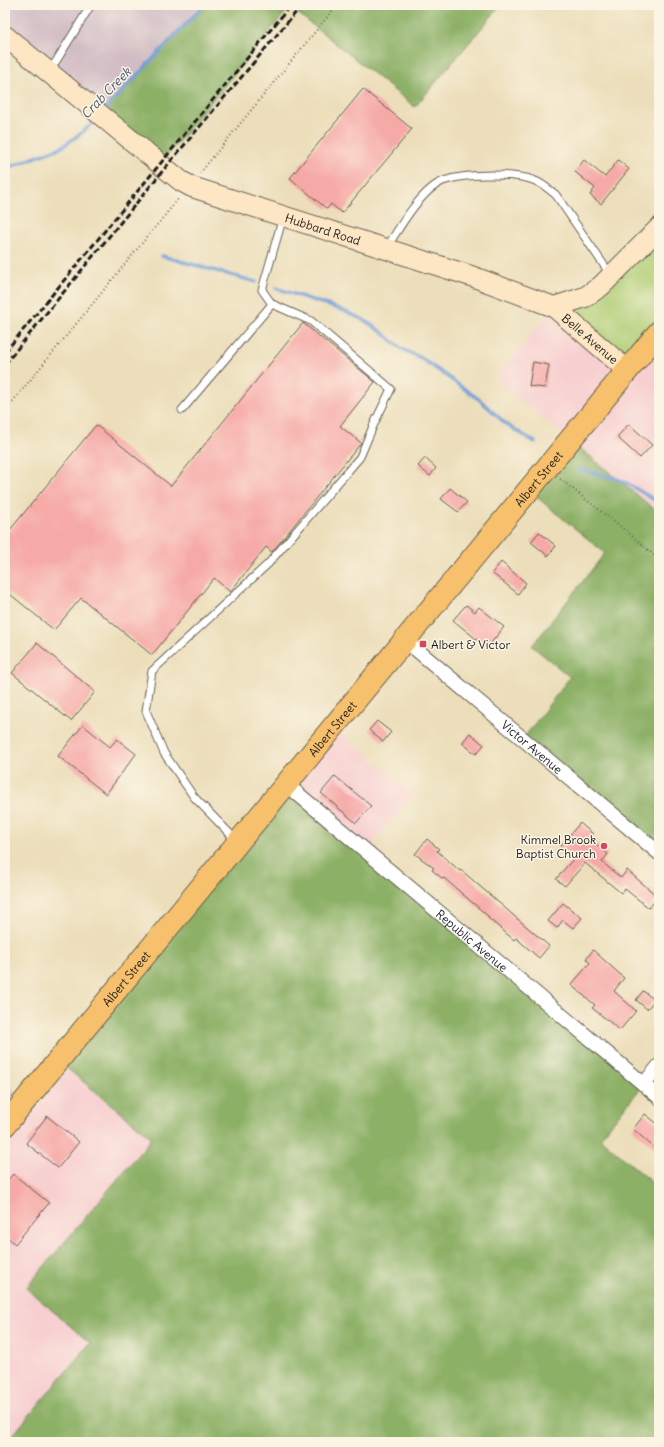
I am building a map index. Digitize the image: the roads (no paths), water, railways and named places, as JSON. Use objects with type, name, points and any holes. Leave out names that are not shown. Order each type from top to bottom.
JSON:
[{"type":"main road","name":"Albert Street","points":[[5,1125],[627,370],[657,337]]},
{"type":"street","name":"Hubbard Road","points":[[5,36],[113,126],[189,186],[474,277],[554,307]]},
{"type":"street","points":[[554,307],[585,297],[602,286],[659,228]]},
{"type":"street","name":"Belle Avenue","points":[[554,307],[627,370]]},
{"type":"street","name":"Victor Avenue","points":[[405,640],[659,853]]},
{"type":"street","name":"Republic Avenue","points":[[286,784],[659,1097]]},
{"type":"street","points":[[644,1084],[659,1066]]},
{"type":"lane","points":[[49,72],[91,5]]},
{"type":"lane","points":[[386,249],[409,214],[423,197],[439,184],[455,178],[476,176],[521,177],[535,181],[556,195],[612,276]]},
{"type":"lane","points":[[238,842],[194,797],[164,753],[146,711],[152,671],[268,564],[360,457],[391,389],[311,321],[272,304],[262,290],[283,217]]},
{"type":"lane","points":[[182,410],[272,304]]},
{"type":"waterway","name":"Crab Creek","points":[[104,110],[204,5]]},
{"type":"waterway","name":"Crab Creek","points":[[5,169],[62,147],[84,131],[96,119]]},
{"type":"waterway","points":[[162,256],[256,282]]},
{"type":"waterway","points":[[276,288],[342,310],[364,320],[382,332],[402,349],[421,358],[480,400],[507,425],[535,442]]},
{"type":"waterway","points":[[580,470],[610,476],[621,480],[659,502]]},
{"type":"railway","points":[[5,352],[291,5]]},
{"type":"railway","points":[[5,364],[165,168],[302,5]]},
{"type":"place","name":"Albert & Victor","points":[[423,644]]},
{"type":"place","name":"Kimmel Brook Baptist Church","points":[[604,846]]}]
